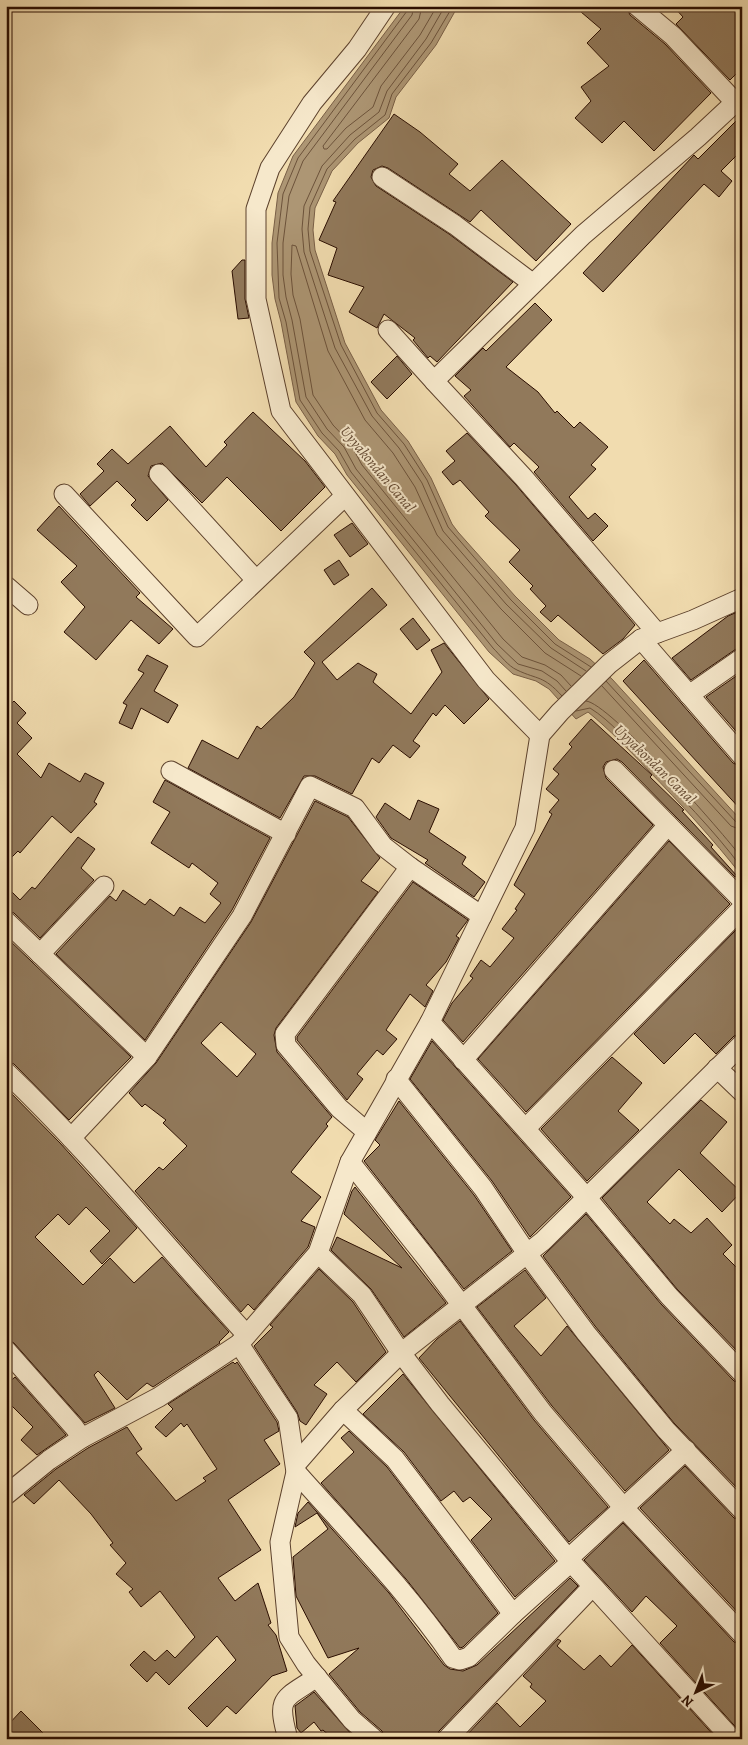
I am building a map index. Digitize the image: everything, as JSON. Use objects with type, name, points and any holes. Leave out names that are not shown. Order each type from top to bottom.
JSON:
[{"type":"street","points":[[386,6],[357,49],[312,103],[270,168],[256,209],[256,299],[281,411],[486,680],[540,735]]},
{"type":"street","points":[[434,381],[532,283],[738,99],[673,36],[637,6]]},
{"type":"street","points":[[382,176],[455,225],[532,283]]},
{"type":"street","points":[[388,330],[542,499],[649,636],[689,695],[742,756]]},
{"type":"street","points":[[159,474],[256,580]]},
{"type":"street","points":[[64,494],[197,637],[345,496]]},
{"type":"street","points":[[6,586],[28,605]]},
{"type":"street","points":[[6,1495],[49,1460],[82,1438],[159,1397],[242,1339],[318,1253],[350,1162],[430,1022],[525,828],[540,735],[560,712],[610,664],[649,636],[693,620],[742,598]]},
{"type":"street","points":[[689,695],[742,658]]},
{"type":"street","points":[[614,770],[742,900]]},
{"type":"street","points":[[171,771],[286,834]]},
{"type":"street","points":[[71,1138],[147,1057],[242,916],[310,786],[354,808],[383,846],[410,868],[482,916]]},
{"type":"street","points":[[463,1060],[668,825]]},
{"type":"street","points":[[367,1132],[339,1108],[286,1045],[285,1034],[410,868]]},
{"type":"street","points":[[40,954],[104,886]]},
{"type":"street","points":[[526,1128],[742,908]]},
{"type":"street","points":[[6,921],[147,1057]]},
{"type":"street","points":[[430,1022],[526,1128],[669,1296],[742,1373]]},
{"type":"street","points":[[296,1468],[343,1410],[401,1353],[528,1255],[742,1044]]},
{"type":"street","points":[[718,1068],[742,1092]]},
{"type":"street","points":[[6,1072],[71,1138],[242,1339],[288,1418],[296,1468],[280,1542],[289,1637],[317,1677],[352,1720],[374,1739]]},
{"type":"street","points":[[396,1079],[483,1188],[528,1255],[586,1333],[666,1430],[742,1510]]},
{"type":"street","points":[[350,1162],[428,1259],[543,1413],[624,1508],[742,1634]]},
{"type":"street","points":[[318,1253],[362,1295],[401,1353],[569,1561],[654,1651],[732,1739]]},
{"type":"street","points":[[6,1350],[82,1438]]},
{"type":"street","points":[[343,1410],[394,1459],[513,1614]]},
{"type":"street","points":[[296,1468],[391,1578],[430,1626],[452,1658],[460,1660],[470,1656],[686,1450]]},
{"type":"street","points":[[447,1739],[592,1586]]},
{"type":"street","points":[[288,1739],[281,1714],[281,1705],[285,1698],[317,1677]]},
{"type":"water","name":"Uyyakondan Canal","points":[[405,6],[458,6],[436,45],[396,97],[389,118],[358,143],[332,171],[315,208],[313,230],[315,250],[345,343],[381,410],[408,441],[431,478],[452,524],[458,532],[515,596],[559,640],[590,659],[612,679],[742,822],[742,876],[673,796],[612,733],[588,712],[576,719],[549,689],[536,681],[513,674],[489,652],[347,475],[335,454],[318,436],[296,402],[275,299],[272,275],[272,243],[278,193],[293,156]]},
{"type":"building","points":[[574,6],[626,6],[630,15],[665,44],[711,93],[654,151],[624,121],[602,143],[575,118],[591,101],[581,87],[609,66],[587,43],[601,29]]},
{"type":"building","points":[[673,6],[742,6],[742,68],[730,80],[676,24],[683,17]]},
{"type":"building","points":[[394,114],[420,132],[458,164],[449,174],[470,191],[502,160],[571,224],[536,261],[481,210],[470,222],[388,168],[382,166],[373,170],[371,177],[376,186],[449,234],[513,282],[437,362],[430,356],[428,358],[413,340],[415,338],[384,314],[377,328],[349,312],[364,287],[328,275],[337,248],[319,240],[336,202],[333,201]]},
{"type":"building","points":[[742,115],[742,150],[721,171],[732,181],[719,197],[704,184],[603,292],[583,273],[694,155],[698,159]]},
{"type":"building","points":[[242,260],[245,260],[245,299],[249,318],[238,319],[232,271]]},
{"type":"building","points":[[535,303],[552,320],[506,367],[538,392],[555,413],[557,411],[574,428],[580,422],[608,447],[591,465],[596,469],[569,497],[588,519],[595,513],[608,526],[593,541],[534,472],[539,467],[514,443],[510,447],[464,396],[471,390],[455,376],[483,348],[486,351]]},
{"type":"building","points":[[397,356],[412,374],[387,399],[371,382]]},
{"type":"building","points":[[253,412],[305,461],[325,487],[281,531],[227,477],[202,503],[162,463],[151,466],[148,476],[168,500],[147,521],[131,505],[136,500],[117,481],[90,506],[80,494],[104,471],[97,464],[112,449],[128,464],[170,426],[206,467],[227,445],[224,442]]},
{"type":"building","points":[[467,433],[516,485],[635,625],[623,639],[603,654],[558,615],[551,622],[540,612],[546,606],[530,589],[533,586],[509,562],[520,550],[485,516],[489,512],[460,480],[453,485],[442,472],[455,461],[446,451]]},
{"type":"building","points":[[59,506],[140,593],[136,597],[173,629],[159,644],[131,620],[96,660],[64,632],[85,607],[61,582],[77,566],[37,530]]},
{"type":"building","points":[[352,523],[368,544],[350,557],[334,535]]},
{"type":"building","points":[[339,560],[349,575],[334,585],[324,570]]},
{"type":"building","points":[[372,588],[387,605],[322,662],[337,680],[358,663],[377,674],[373,682],[411,714],[442,672],[431,650],[444,643],[489,699],[464,724],[445,705],[436,716],[433,713],[413,741],[420,746],[410,758],[393,745],[379,763],[372,758],[352,794],[315,776],[304,776],[280,818],[188,768],[202,740],[238,759],[257,726],[261,729],[294,697],[315,663],[304,652]]},
{"type":"building","points":[[742,610],[742,647],[736,649],[691,680],[672,658],[728,616]]},
{"type":"building","points":[[413,618],[430,640],[417,650],[400,629]]},
{"type":"building","points":[[147,655],[168,666],[154,691],[178,705],[168,723],[141,708],[132,729],[119,723],[127,705],[123,703],[144,673],[138,670]]},
{"type":"building","points":[[644,660],[733,763],[742,767],[742,811],[623,681]]},
{"type":"building","points":[[742,672],[742,738],[706,697]]},
{"type":"building","points":[[14,701],[26,713],[17,723],[32,738],[17,754],[41,778],[49,763],[80,782],[85,773],[104,783],[94,802],[97,804],[71,833],[52,816],[20,853],[18,851],[6,863],[6,709]]},
{"type":"building","points":[[591,719],[652,775],[650,777],[684,810],[682,811],[713,845],[711,847],[737,876],[735,877],[622,762],[617,759],[606,762],[603,767],[606,778],[653,825],[463,1042],[443,1020],[452,1003],[473,978],[470,976],[481,960],[490,967],[514,938],[502,929],[517,910],[515,909],[525,894],[514,885],[552,814],[549,812],[559,800],[546,789],[559,774],[553,769],[572,747],[569,744]]},
{"type":"building","points":[[165,780],[270,838],[232,910],[145,1040],[56,954],[110,896],[116,901],[123,890],[145,905],[150,899],[174,916],[180,907],[205,923],[221,903],[210,894],[218,883],[192,863],[189,868],[151,843],[170,812],[153,802]]},
{"type":"building","points":[[418,800],[439,809],[429,832],[466,857],[462,864],[485,882],[474,897],[425,863],[428,860],[391,838],[376,817],[385,803],[410,820]]},
{"type":"building","points":[[315,801],[348,817],[380,858],[361,881],[378,892],[276,1028],[274,1035],[277,1052],[332,1117],[326,1124],[328,1126],[291,1172],[321,1197],[301,1221],[315,1227],[308,1247],[254,1310],[248,1304],[241,1312],[135,1191],[159,1167],[163,1170],[187,1146],[163,1123],[166,1120],[145,1104],[142,1107],[129,1093],[156,1063],[251,922]],"holes":[[[221,1022],[256,1054],[237,1077],[201,1043]]]},
{"type":"building","points":[[78,837],[95,849],[81,868],[94,880],[40,938],[14,913],[6,910],[6,886],[20,900],[32,887],[35,889]]},
{"type":"building","points":[[669,841],[730,904],[526,1112],[478,1059]]},
{"type":"building","points":[[413,882],[468,920],[456,936],[459,938],[446,962],[426,985],[433,991],[425,1007],[410,994],[386,1030],[397,1039],[383,1055],[377,1050],[357,1074],[363,1079],[347,1100],[297,1040],[297,1037]]},
{"type":"building","points":[[736,930],[742,935],[742,1033],[734,1036],[716,1054],[695,1033],[664,1064],[634,1034]]},
{"type":"building","points":[[6,937],[131,1057],[69,1120],[14,1064],[6,1061]]},
{"type":"building","points":[[432,1041],[571,1197],[530,1237],[492,1181],[410,1079]]},
{"type":"building","points":[[612,1057],[642,1083],[618,1111],[639,1130],[587,1181],[541,1129]]},
{"type":"building","points":[[6,1088],[60,1143],[137,1228],[102,1264],[90,1251],[110,1231],[86,1207],[69,1225],[58,1214],[35,1237],[83,1285],[110,1258],[134,1283],[162,1257],[229,1332],[220,1343],[153,1387],[147,1383],[127,1400],[98,1371],[94,1375],[115,1408],[85,1423],[14,1343],[6,1339]]},
{"type":"building","points":[[701,1100],[727,1122],[700,1153],[741,1192],[722,1212],[679,1169],[647,1202],[670,1224],[674,1219],[691,1233],[707,1218],[732,1245],[723,1254],[742,1273],[742,1356],[677,1289],[602,1198]]},
{"type":"building","points":[[399,1101],[474,1195],[512,1251],[464,1289],[364,1161],[380,1145],[375,1140]]},
{"type":"building","points":[[355,1187],[446,1303],[404,1337],[371,1289],[331,1250],[337,1237],[402,1268],[344,1214]]},
{"type":"building","points":[[586,1214],[661,1304],[734,1381],[742,1384],[742,1493],[674,1423],[595,1326],[543,1256]]},
{"type":"building","points":[[319,1269],[353,1302],[386,1352],[356,1382],[337,1362],[314,1385],[327,1394],[306,1425],[300,1421],[297,1412],[254,1346],[273,1327],[270,1325]]},
{"type":"building","points":[[525,1270],[546,1298],[514,1326],[541,1356],[567,1326],[669,1450],[625,1491],[552,1406],[477,1307]]},
{"type":"building","points":[[460,1321],[534,1420],[608,1507],[569,1542],[419,1358],[437,1339]]},
{"type":"building","points":[[233,1362],[235,1364],[237,1362],[277,1422],[279,1431],[264,1440],[280,1464],[228,1500],[261,1550],[218,1578],[235,1601],[258,1583],[271,1623],[268,1625],[276,1635],[287,1671],[272,1676],[236,1714],[227,1706],[207,1727],[188,1708],[236,1660],[217,1636],[169,1685],[156,1672],[147,1682],[130,1665],[144,1651],[155,1661],[167,1650],[175,1658],[195,1637],[160,1591],[141,1607],[129,1592],[133,1589],[116,1574],[126,1563],[110,1545],[113,1543],[91,1514],[59,1480],[34,1504],[24,1495],[56,1469],[88,1448],[127,1427],[142,1449],[136,1453],[176,1501],[206,1481],[203,1478],[217,1469],[187,1424],[184,1427],[181,1423],[166,1437],[155,1427],[173,1409],[168,1404]]},
{"type":"building","points":[[403,1374],[555,1561],[515,1597],[471,1540],[492,1519],[470,1497],[463,1502],[454,1491],[441,1501],[404,1452],[363,1414]]},
{"type":"building","points":[[15,1377],[66,1435],[37,1455],[21,1440],[33,1427],[6,1400],[6,1385]]},
{"type":"building","points":[[349,1431],[387,1467],[498,1613],[463,1647],[460,1648],[406,1579],[321,1483],[354,1452],[341,1438]]},
{"type":"building","points":[[685,1466],[734,1518],[742,1521],[742,1617],[640,1508]]},
{"type":"building","points":[[308,1502],[389,1593],[444,1665],[450,1669],[463,1671],[477,1665],[570,1578],[578,1586],[439,1731],[436,1739],[385,1739],[382,1731],[360,1712],[329,1674],[359,1648],[328,1658],[296,1596],[293,1557],[328,1529],[317,1513],[295,1527],[298,1513]]},
{"type":"building","points":[[623,1523],[734,1642],[742,1645],[742,1734],[660,1643],[677,1626],[646,1596],[632,1612],[584,1560]]},
{"type":"building","points":[[558,1639],[561,1641],[557,1646],[584,1670],[600,1655],[611,1667],[632,1645],[717,1739],[463,1739],[497,1703],[520,1727],[546,1701],[530,1687],[532,1684],[523,1676]]},
{"type":"building","points":[[314,1692],[353,1736],[350,1739],[333,1739],[323,1730],[321,1731],[314,1722],[301,1733],[297,1728],[295,1706]]},
{"type":"building","points":[[21,1711],[49,1739],[6,1739],[6,1727]]}]
